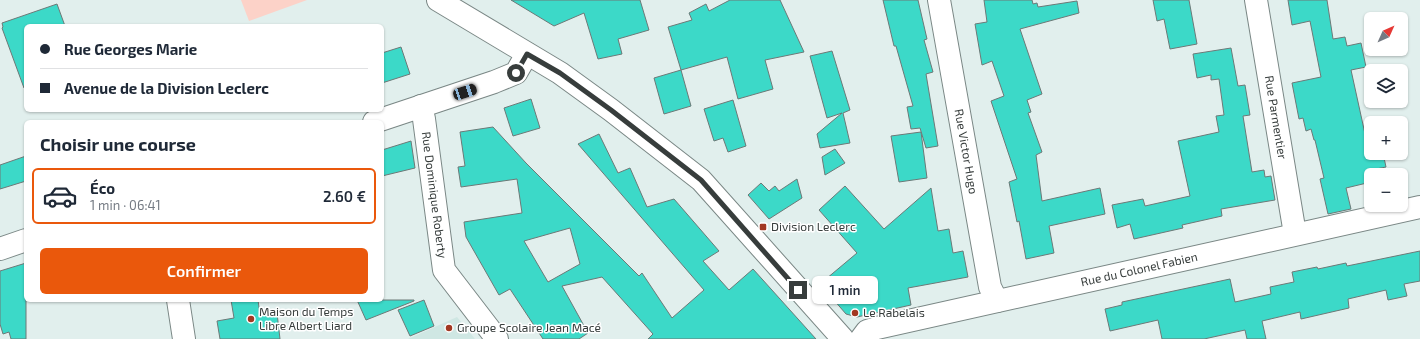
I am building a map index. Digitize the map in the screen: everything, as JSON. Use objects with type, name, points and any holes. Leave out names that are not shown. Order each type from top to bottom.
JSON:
[{"type":"street","name":"Rue Victor Hugo","points":[[939,0],[990,287],[997,301]]},
{"type":"street","name":"Rue Parmentier","points":[[1256,0],[1295,234]]},
{"type":"street","points":[[448,3],[527,54],[560,73],[611,110],[701,180],[843,339]]},
{"type":"street","points":[[380,120],[494,82],[516,73],[527,54]]},
{"type":"street","name":"Rue Dominique Roberty","points":[[421,106],[444,270],[497,339]]},
{"type":"street","name":"Rue du Colonel Fabien","points":[[862,339],[867,331],[877,328],[1420,207]]},
{"type":"street","points":[[0,249],[24,241]]},
{"type":"street","points":[[178,302],[184,339]]},
{"type":"shaded area","points":[[241,0],[307,0],[249,21]]},
{"type":"shaded area","name":"Groupe Scolaire Jean Macé","points":[[457,317],[475,339],[408,339]]},
{"type":"building","points":[[511,0],[640,0],[649,30],[618,39],[622,54],[598,59],[584,13],[554,26]]},
{"type":"building","points":[[730,0],[780,0],[804,52],[765,60],[773,89],[738,99],[727,57],[681,70],[668,27],[692,20],[689,13],[706,4],[709,11]]},
{"type":"building","points":[[883,0],[918,0],[927,39],[924,40],[933,72],[926,74],[938,146],[926,148],[920,128],[911,129],[907,107],[913,106],[896,46],[894,46]]},
{"type":"building","points":[[984,0],[1032,0],[1033,4],[1037,3],[1038,7],[1077,1],[1079,13],[1020,29],[1042,94],[1027,100],[1031,112],[1028,113],[1042,152],[1036,155],[1042,201],[1100,188],[1105,214],[1049,226],[1054,253],[1026,259],[1019,221],[1017,222],[1009,182],[1017,179],[991,101],[1004,96],[992,61],[982,65],[975,24],[987,22]]},
{"type":"building","points":[[1153,0],[1189,0],[1197,44],[1170,49],[1164,19],[1157,21]]},
{"type":"building","points":[[1288,0],[1327,0],[1333,39],[1345,37],[1347,46],[1361,43],[1365,64],[1364,64],[1364,67],[1351,70],[1364,129],[1364,160],[1384,160],[1386,167],[1364,168],[1364,184],[1346,188],[1351,209],[1328,214],[1320,179],[1324,178],[1315,140],[1311,129],[1306,131],[1303,118],[1299,119],[1292,83],[1321,77],[1310,21],[1292,25]]},
{"type":"building","points":[[57,4],[64,24],[24,24],[24,88],[2,28],[2,23]]},
{"type":"building","points":[[401,47],[410,74],[384,82],[384,52]]},
{"type":"building","points":[[1231,48],[1238,86],[1245,85],[1250,115],[1243,116],[1252,172],[1264,170],[1265,177],[1271,176],[1275,200],[1221,209],[1222,216],[1182,225],[1183,228],[1134,239],[1130,224],[1117,228],[1112,205],[1143,199],[1145,206],[1190,196],[1178,141],[1219,132],[1216,116],[1224,115],[1219,79],[1211,80],[1211,75],[1197,78],[1193,54]]},
{"type":"building","points":[[832,51],[850,110],[843,113],[850,143],[820,148],[817,134],[842,113],[827,118],[810,56]]},
{"type":"building","points":[[681,70],[691,106],[664,114],[654,78]]},
{"type":"building","points":[[531,99],[540,128],[513,136],[504,108]]},
{"type":"building","points":[[733,100],[746,146],[728,152],[723,138],[714,141],[704,109]]},
{"type":"building","points":[[493,127],[526,163],[639,276],[642,273],[672,318],[704,290],[578,144],[599,134],[618,173],[630,168],[647,207],[674,199],[719,251],[703,261],[729,290],[753,269],[816,339],[648,339],[653,334],[602,277],[562,286],[588,333],[579,339],[543,339],[510,289],[499,295],[466,237],[464,222],[522,213],[517,179],[461,187],[458,167],[465,166],[460,132]],"holes":[[[570,228],[580,264],[548,282],[524,241]]]},
{"type":"building","points":[[921,132],[927,178],[899,182],[891,136]]},
{"type":"building","points":[[411,141],[415,168],[384,176],[384,149]]},
{"type":"building","points":[[835,149],[845,163],[825,175],[822,157]]},
{"type":"building","points":[[24,157],[24,182],[0,189],[0,165]]},
{"type":"building","points":[[797,179],[802,198],[769,219],[748,195],[761,183],[769,191],[775,186],[779,191]]},
{"type":"building","points":[[845,186],[884,229],[931,188],[938,231],[949,229],[953,253],[963,251],[968,277],[908,288],[911,305],[857,317],[846,314],[820,284],[857,253],[819,210]]},
{"type":"building","points":[[1420,251],[1420,281],[1404,284],[1407,296],[1388,300],[1386,290],[1348,299],[1349,308],[1301,319],[1300,312],[1262,321],[1266,339],[1247,339],[1245,330],[1204,339],[1162,339],[1158,320],[1110,331],[1105,309],[1122,305],[1122,302],[1230,279],[1235,302],[1271,294],[1270,287],[1294,282],[1292,272],[1317,267],[1318,269],[1346,263],[1347,266]]},
{"type":"building","points":[[24,264],[26,339],[11,339],[9,332],[3,334],[0,324],[0,271]]},
{"type":"building","points":[[414,300],[414,301],[366,320],[358,302]]},
{"type":"building","points":[[424,300],[434,326],[410,336],[398,310]]},
{"type":"building","name":"Maison du Temps Libre Albert Liard","points":[[231,302],[258,302],[260,315],[277,313],[280,339],[220,339],[217,321],[234,318]]},
{"type":"place","name":"Division Leclerc","points":[[763,227]]},
{"type":"place","name":"Le Rabelais","points":[[855,313]]},
{"type":"place","name":"Maison du Temps Libre Albert Liard","points":[[251,319]]},
{"type":"place","name":"Groupe Scolaire Jean Macé","points":[[449,328]]},
{"type":"route","points":[[516,73],[527,54],[560,73],[673,157],[701,180],[798,290]]}]
